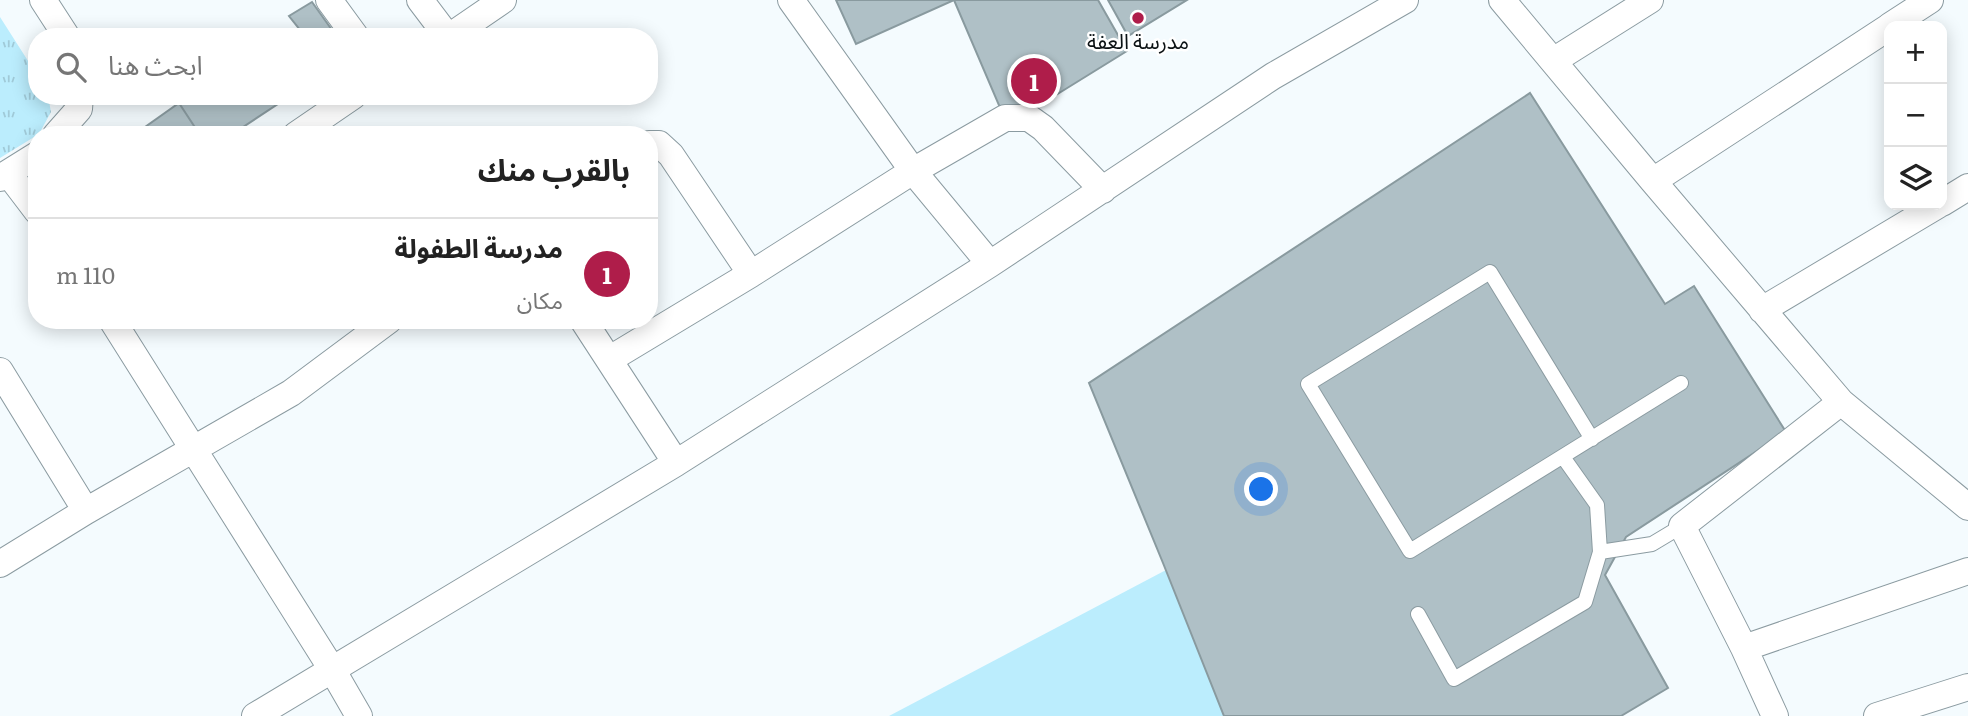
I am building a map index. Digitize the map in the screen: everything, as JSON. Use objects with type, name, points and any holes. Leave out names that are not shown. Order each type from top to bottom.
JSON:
[{"type":"street","points":[[43,0],[61,28]]},
{"type":"street","points":[[329,0],[349,28]]},
{"type":"street","points":[[420,0],[442,28]]},
{"type":"street","points":[[462,28],[503,0]]},
{"type":"street","points":[[791,0],[913,170],[990,264]]},
{"type":"street","points":[[255,716],[676,463],[990,264],[1273,76],[1405,0]]},
{"type":"street","points":[[1502,0],[1841,402],[1968,507]]},
{"type":"street","points":[[1553,61],[1650,0]]},
{"type":"street","points":[[1898,21],[1930,0]]},
{"type":"street","points":[[1653,181],[1884,30]]},
{"type":"street","points":[[64,126],[79,109],[79,105]]},
{"type":"street","points":[[309,126],[340,105]]},
{"type":"street","points":[[610,359],[751,274],[913,170],[1005,118],[1029,118],[1044,128],[1103,190]]},
{"type":"street","points":[[658,144],[671,155],[751,274]]},
{"type":"street","points":[[28,160],[4,175],[28,201]]},
{"type":"street","points":[[1947,200],[1968,187]]},
{"type":"street","points":[[1762,310],[1930,210]]},
{"type":"street","points":[[118,329],[359,716]]},
{"type":"street","points":[[0,564],[86,511],[291,393],[377,329]]},
{"type":"street","points":[[589,329],[676,463]]},
{"type":"street","points":[[0,370],[86,511]]},
{"type":"street","points":[[1775,716],[1745,648],[1682,526],[1841,402]]},
{"type":"street","points":[[1745,648],[1968,571]]},
{"type":"street","points":[[1877,716],[1968,687]]},
{"type":"lane","points":[[1592,439],[1490,272],[1308,384],[1410,551],[1563,457],[1592,439],[1681,383]]},
{"type":"lane","points":[[1418,614],[1454,679],[1585,602],[1600,552],[1597,505],[1563,457]]},
{"type":"lane","points":[[1600,552],[1652,544],[1682,526]]},
{"type":"green space","points":[[0,17],[28,61],[28,105],[50,105],[51,112],[43,126],[28,126],[28,141],[0,158]]},
{"type":"green space","points":[[1166,570],[1224,716],[889,716]]},
{"type":"building","points":[[836,0],[954,0],[856,44]]},
{"type":"building","points":[[954,0],[1098,0],[1127,51],[1022,116],[1001,110]]},
{"type":"building","name":"مدرسة العفة","points":[[1108,0],[1187,0],[1128,36]]},
{"type":"building","points":[[312,2],[331,28],[298,28],[289,16]]},
{"type":"building","points":[[1530,93],[1665,304],[1694,286],[1786,432],[1626,537],[1605,575],[1668,688],[1621,716],[1224,716],[1089,383]]},
{"type":"building","points":[[176,105],[180,105],[194,126],[146,126]]},
{"type":"building","points":[[180,105],[276,105],[245,126],[194,126]]},
{"type":"place","name":"مدرسة العفة","points":[[1138,18]]},
{"type":"place","name":"مدرسة الطفولة","points":[[1034,81]]}]
